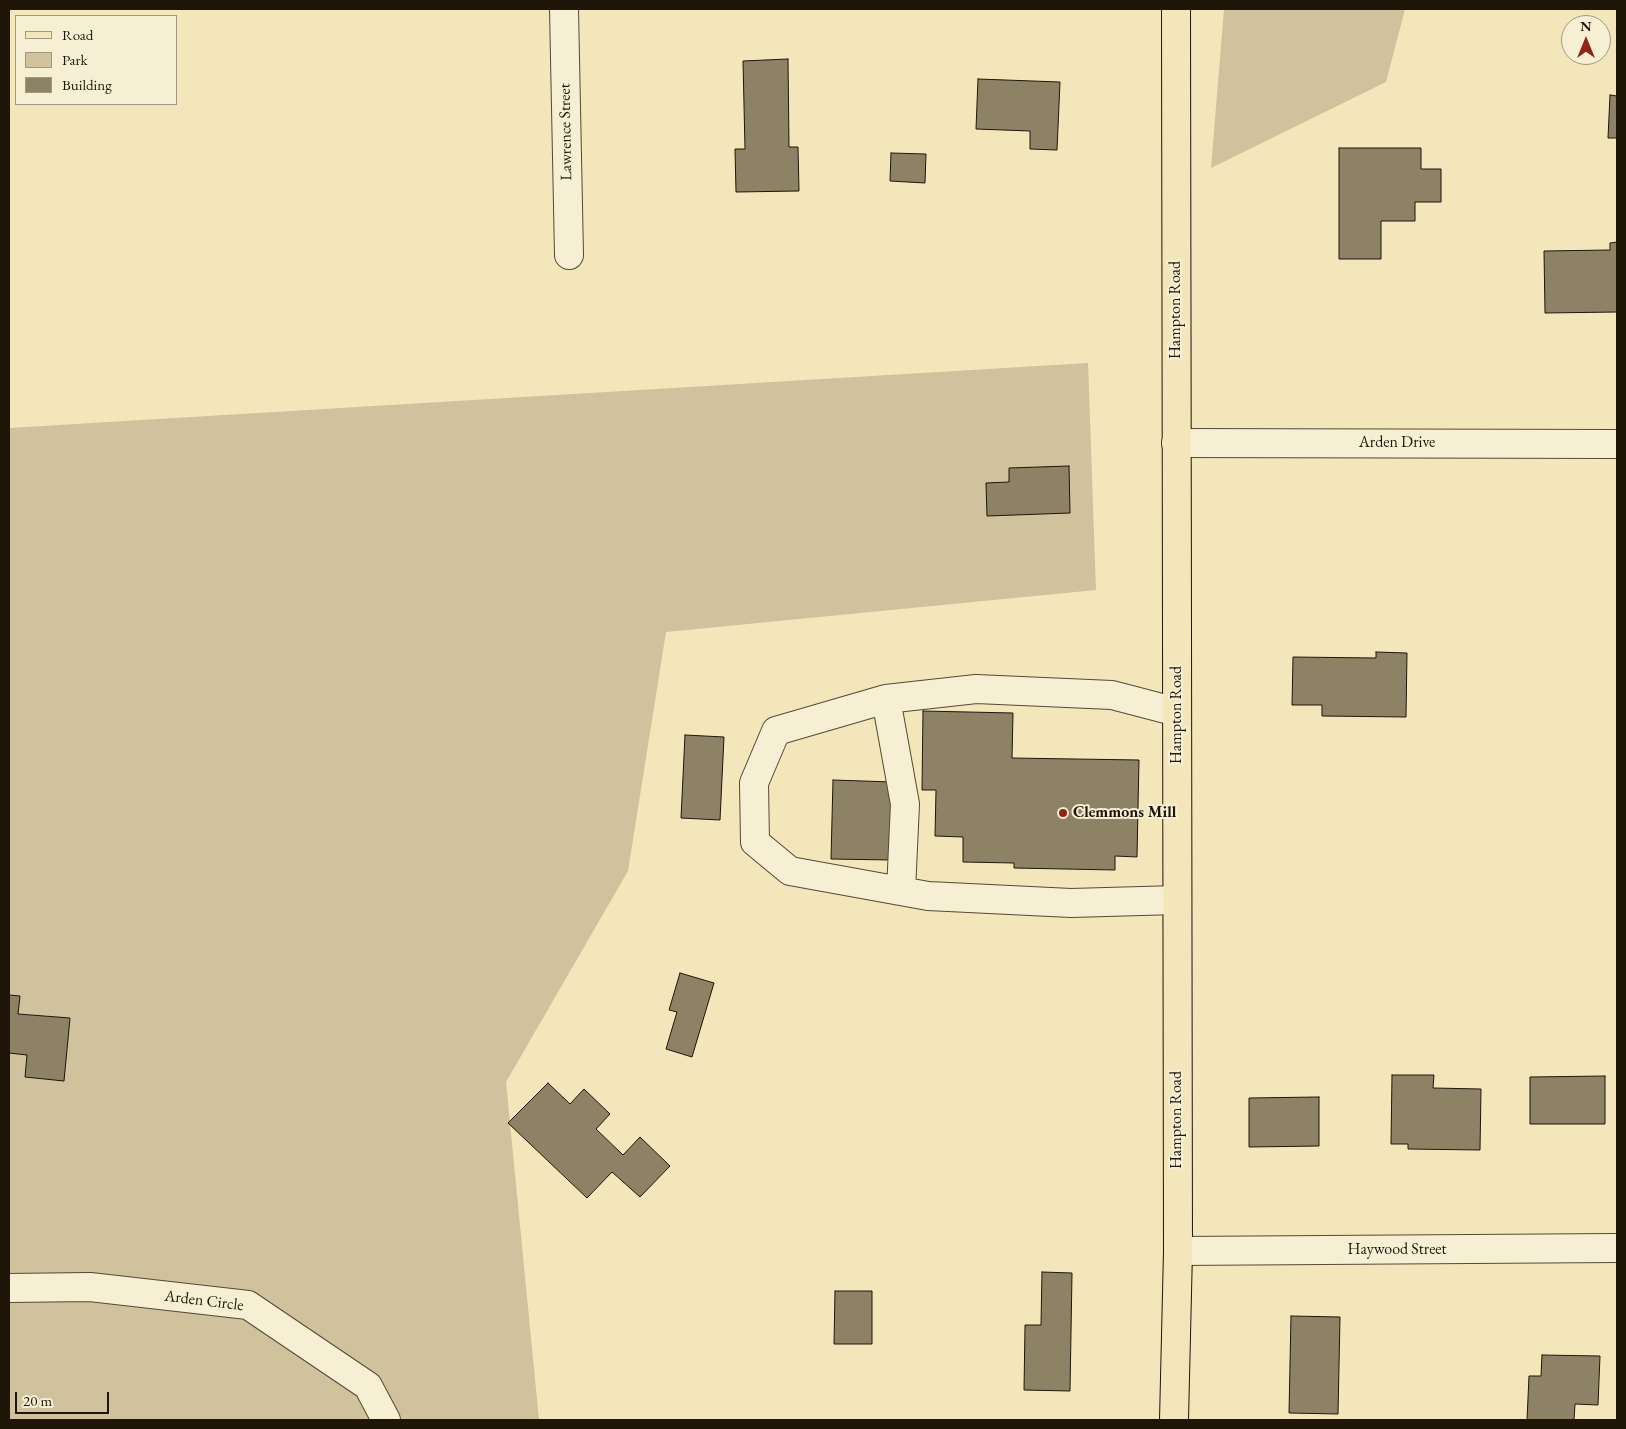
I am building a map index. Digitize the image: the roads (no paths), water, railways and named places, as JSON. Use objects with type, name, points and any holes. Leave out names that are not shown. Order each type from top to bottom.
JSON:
[{"type":"main road","name":"Hampton Road","points":[[1174,1420],[1178,1251],[1176,9]]},
{"type":"street","name":"Lawrence Street","points":[[564,9],[569,255]]},
{"type":"street","name":"Arden Drive","points":[[1176,443],[1617,444]]},
{"type":"street","points":[[1177,712],[1112,695],[976,689],[886,699],[776,731],[754,783],[755,842],[790,871],[928,896],[1071,903],[1177,900]]},
{"type":"street","points":[[886,699],[905,804],[901,891]]},
{"type":"street","name":"Haywood Street","points":[[1178,1251],[1617,1248]]},
{"type":"street","name":"Arden Circle","points":[[9,1288],[90,1287],[248,1305],[368,1386],[386,1420]]},
{"type":"place","name":"Clemmons Mill","points":[[1063,813]]}]
